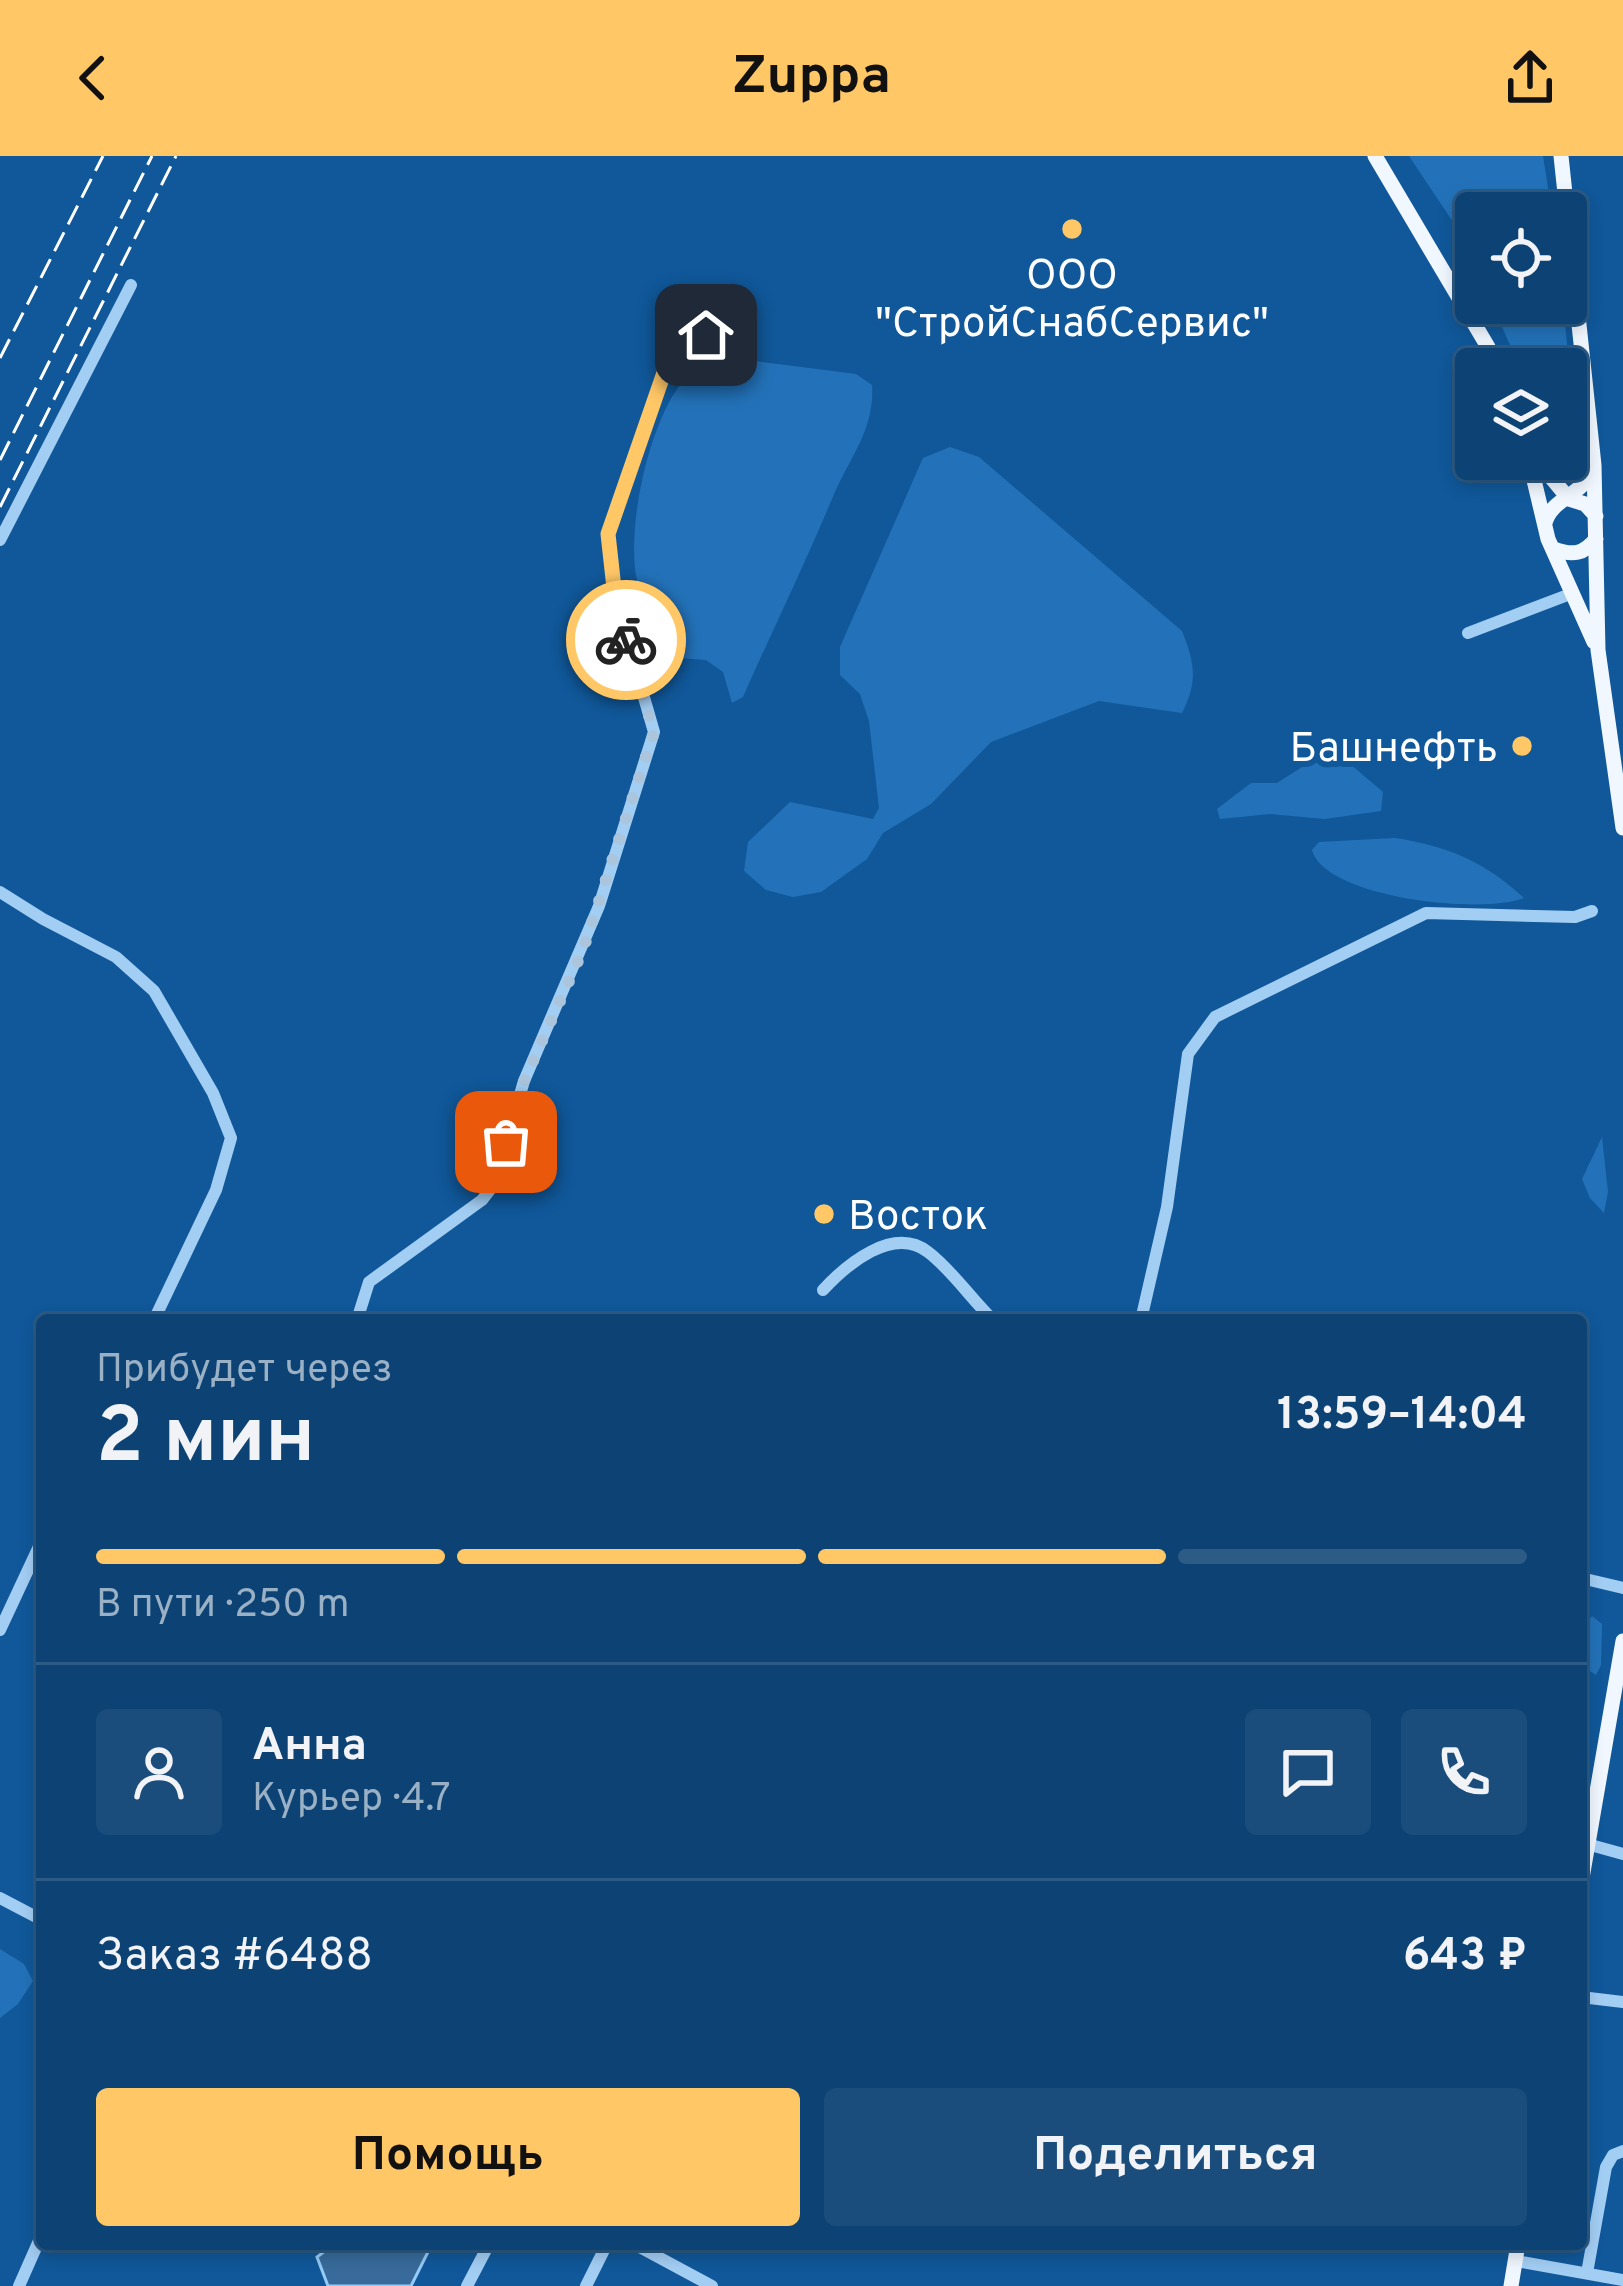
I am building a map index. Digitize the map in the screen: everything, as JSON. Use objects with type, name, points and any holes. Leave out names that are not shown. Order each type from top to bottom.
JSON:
[{"type":"main road","points":[[1375,156],[1488,348]]},
{"type":"main road","points":[[1561,156],[1594,465],[1598,650],[1623,828]]},
{"type":"main road","points":[[1544,527],[1551,508],[1569,500],[1590,479],[1594,465]]},
{"type":"main road","points":[[1536,480],[1544,527],[1598,650]]},
{"type":"main road","points":[[1550,480],[1569,500],[1585,504],[1597,516]]},
{"type":"main road","points":[[1554,549],[1577,554],[1596,539]]},
{"type":"main road","points":[[1587,1844],[1617,1711],[1623,1641]]},
{"type":"main road","points":[[1511,2286],[1516,2250]]},
{"type":"street","points":[[0,540],[131,285]]},
{"type":"street","points":[[359,1314],[369,1282],[482,1200],[503,1173],[506,1142],[524,1081],[591,928],[654,732],[615,597],[608,534],[666,367],[706,335]]},
{"type":"street","points":[[1468,633],[1573,593]]},
{"type":"street","points":[[0,892],[116,957],[154,991],[213,1094],[231,1138],[216,1190],[157,1314]]},
{"type":"street","points":[[1142,1314],[1167,1207],[1188,1054],[1216,1017],[1426,913],[1574,917],[1592,911]]},
{"type":"street","points":[[823,1290],[859,1257],[898,1242],[926,1249],[987,1314]]},
{"type":"street","points":[[0,1630],[36,1553]]},
{"type":"street","points":[[1587,1579],[1623,1588]]},
{"type":"street","points":[[1587,1844],[1623,1854]]},
{"type":"street","points":[[0,1898],[36,1918]]},
{"type":"street","points":[[1587,1998],[1623,2002]]},
{"type":"street","points":[[1587,2273],[1606,2167],[1612,2156],[1623,2151]]},
{"type":"street","points":[[19,2286],[36,2248]]},
{"type":"street","points":[[467,2286],[486,2250]]},
{"type":"street","points":[[586,2286],[604,2250]]},
{"type":"street","points":[[645,2250],[707,2285]]},
{"type":"street","points":[[1522,2250],[1623,2280]]},
{"type":"shaded area","points":[[1409,156],[1543,156],[1549,192],[1455,192],[1455,225]]},
{"type":"shaded area","points":[[1501,324],[1565,324],[1567,348],[1511,348]]},
{"type":"shaded area","points":[[755,361],[856,374],[872,385],[872,401],[859,444],[743,697],[732,703],[723,672],[706,660],[664,657],[656,621],[637,580],[635,531],[654,439],[678,388],[707,364]]},
{"type":"shaded area","points":[[950,447],[979,457],[1182,631],[1193,672],[1187,702],[1182,713],[1099,701],[991,742],[931,804],[883,833],[867,859],[821,892],[793,897],[766,890],[744,871],[748,842],[790,802],[873,819],[879,808],[869,721],[860,694],[840,675],[840,647],[923,458]]},
{"type":"shaded area","points":[[1336,752],[1383,792],[1381,811],[1325,819],[1270,814],[1220,819],[1217,809],[1251,783],[1277,783],[1324,753]]},
{"type":"shaded area","points":[[1395,838],[1465,858],[1524,898],[1503,903],[1442,903],[1374,891],[1323,867],[1312,850],[1319,842]]},
{"type":"shaded area","points":[[1602,1137],[1608,1192],[1604,1213],[1590,1198],[1582,1179]]},
{"type":"shaded area","points":[[1592,1616],[1602,1624],[1601,1665],[1596,1675],[1587,1669],[1587,1623]]},
{"type":"shaded area","points":[[0,1949],[24,1964],[33,1981],[18,2004],[0,2018]]},
{"type":"shaded area","points":[[326,2250],[429,2250],[411,2286],[328,2286],[317,2257]]},
{"type":"railway","points":[[0,358],[103,156]]},
{"type":"railway","points":[[0,460],[152,156]]},
{"type":"railway","points":[[0,507],[176,156]]},
{"type":"way so far","points":[[506,1142],[524,1081],[599,906],[654,732],[626,640]]},
{"type":"place","name":"ООО \"СтройСнабСервис\"","points":[[1072,229]]},
{"type":"place","name":"Башнефть","points":[[1522,746]]},
{"type":"place","name":"Восток","points":[[824,1214]]},
{"type":"route","points":[[626,640],[615,597],[608,534],[666,367],[706,335]]}]
